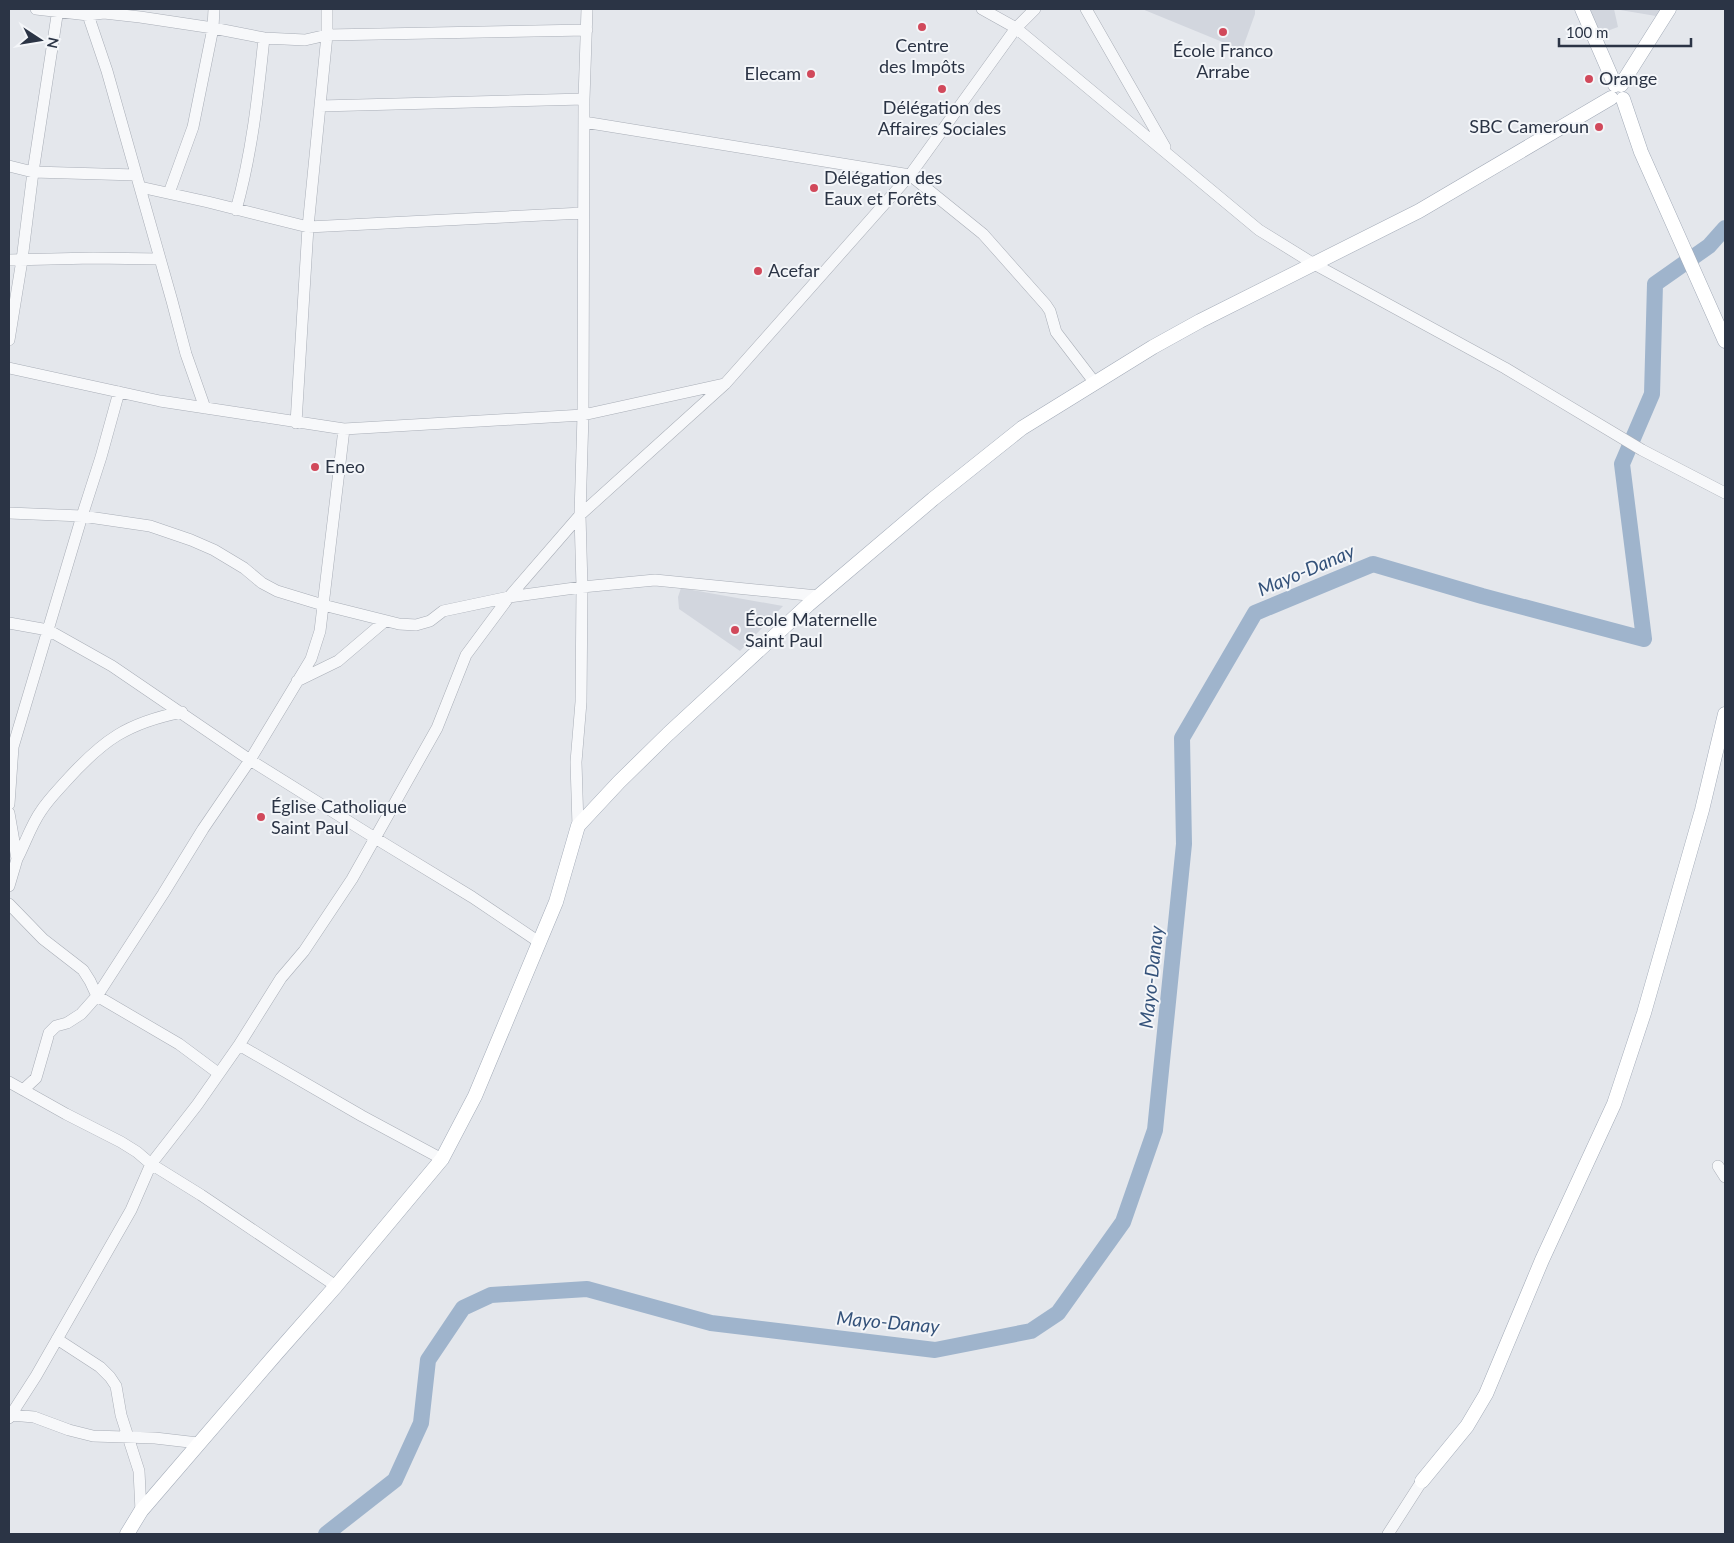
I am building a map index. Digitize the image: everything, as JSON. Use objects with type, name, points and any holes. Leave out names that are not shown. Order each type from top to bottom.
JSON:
[{"type":"main road","points":[[1582,9],[1618,92],[1641,152],[1725,341]]},
{"type":"main road","points":[[127,1534],[141,1511],[336,1286],[442,1159],[475,1096],[556,902],[578,826],[619,782],[668,734],[818,596],[933,499],[1022,428],[1153,347],[1200,321],[1420,211],[1618,92],[1669,9]]},
{"type":"main road","points":[[1422,1481],[1467,1426],[1486,1394],[1542,1260],[1614,1104],[1644,1013],[1700,819],[1725,714]]},
{"type":"street","points":[[36,9],[104,14],[141,13],[264,38],[305,40],[327,35],[587,30]]},
{"type":"street","points":[[169,194],[193,126],[213,28],[214,9]]},
{"type":"street","points":[[296,423],[308,227],[327,35],[327,9]]},
{"type":"street","points":[[578,826],[576,762],[581,702],[582,587],[580,515],[583,415],[584,99],[587,9]]},
{"type":"street","points":[[982,9],[1016,28],[1259,230],[1314,264],[1505,368],[1642,450],[1725,493]]},
{"type":"street","points":[[10,1416],[36,1376],[131,1210],[151,1164],[197,1105],[239,1045],[281,978],[304,951],[352,879],[437,728],[466,655],[509,597],[580,515],[725,384],[910,175],[1016,28],[1035,9]]},
{"type":"street","points":[[1086,9],[1169,155]]},
{"type":"street","points":[[9,340],[58,10]]},
{"type":"street","points":[[87,12],[107,71],[186,354],[204,408]]},
{"type":"street","points":[[236,210],[249,161],[264,38]]},
{"type":"street","points":[[320,106],[584,99]]},
{"type":"street","points":[[584,122],[910,175],[983,234],[1046,305],[1050,311],[1056,332],[1095,383]]},
{"type":"street","points":[[9,166],[33,172],[138,181],[169,194],[308,227],[584,213]]},
{"type":"street","points":[[9,260],[160,259]]},
{"type":"street","points":[[9,368],[118,392],[204,408],[344,429],[583,415],[725,384]]},
{"type":"street","points":[[9,804],[14,747],[101,457],[118,392]]},
{"type":"street","points":[[23,1090],[36,1078],[49,1033],[56,1026],[67,1023],[81,1014],[97,996],[203,829],[250,760],[298,681],[315,648],[320,631],[344,429]]},
{"type":"street","points":[[9,513],[82,516],[150,526],[214,550],[277,591],[386,621],[416,625],[430,621],[443,611],[509,597],[655,580],[818,596]]},
{"type":"street","points":[[298,681],[338,661],[386,621]]},
{"type":"street","points":[[9,623],[48,630],[112,666],[250,760],[472,897],[539,942]]},
{"type":"street","points":[[9,886],[17,859],[40,812],[76,770],[111,738],[142,723],[182,712]]},
{"type":"street","points":[[9,813],[17,859]]},
{"type":"street","points":[[9,904],[43,939],[83,970],[97,996],[179,1044],[218,1073]]},
{"type":"street","points":[[239,1045],[354,1112],[442,1159]]},
{"type":"street","points":[[9,1082],[121,1142],[151,1164],[201,1195],[336,1286]]},
{"type":"street","points":[[1718,1166],[1725,1177]]},
{"type":"street","points":[[57,1339],[100,1367],[116,1386],[121,1415],[139,1471],[141,1511]]},
{"type":"street","points":[[10,1416],[34,1417],[86,1434],[129,1438],[155,1438],[198,1444]]},
{"type":"street","points":[[1388,1534],[1422,1481]]},
{"type":"shaded area","name":"École Franco Arrabe","points":[[1142,9],[1255,9],[1255,14],[1242,50]]},
{"type":"shaded area","points":[[1590,9],[1614,9],[1618,27],[1599,34]]},
{"type":"shaded area","points":[[1614,9],[1661,9],[1656,16]]},
{"type":"shaded area","name":"École Maternelle Saint Paul","points":[[681,588],[783,606],[740,651],[679,609],[678,597]]},
{"type":"waterway","name":"Mayo-Danay","points":[[326,1534],[395,1480],[421,1423],[428,1360],[463,1308],[491,1295],[587,1289],[711,1323],[935,1350],[1031,1331],[1058,1313],[1123,1222],[1155,1130],[1184,844],[1182,738],[1255,613],[1373,564],[1482,596],[1644,639],[1622,464],[1652,394],[1655,284],[1709,246],[1725,228]]},
{"type":"place","name":"Centre des Impôts","points":[[922,27]]},
{"type":"place","name":"École Franco Arrabe","points":[[1223,32]]},
{"type":"place","name":"Elecam","points":[[811,74]]},
{"type":"place","name":"Orange","points":[[1589,79]]},
{"type":"place","name":"Délégation des Affaires Sociales","points":[[942,89]]},
{"type":"place","name":"SBC Cameroun","points":[[1599,127]]},
{"type":"place","name":"Délégation des Eaux et Forêts","points":[[814,188]]},
{"type":"place","name":"Acefar","points":[[758,271]]},
{"type":"place","name":"Eneo","points":[[315,467]]},
{"type":"place","name":"École Maternelle Saint Paul","points":[[735,630]]},
{"type":"place","name":"Église Catholique Saint Paul","points":[[261,817]]}]
